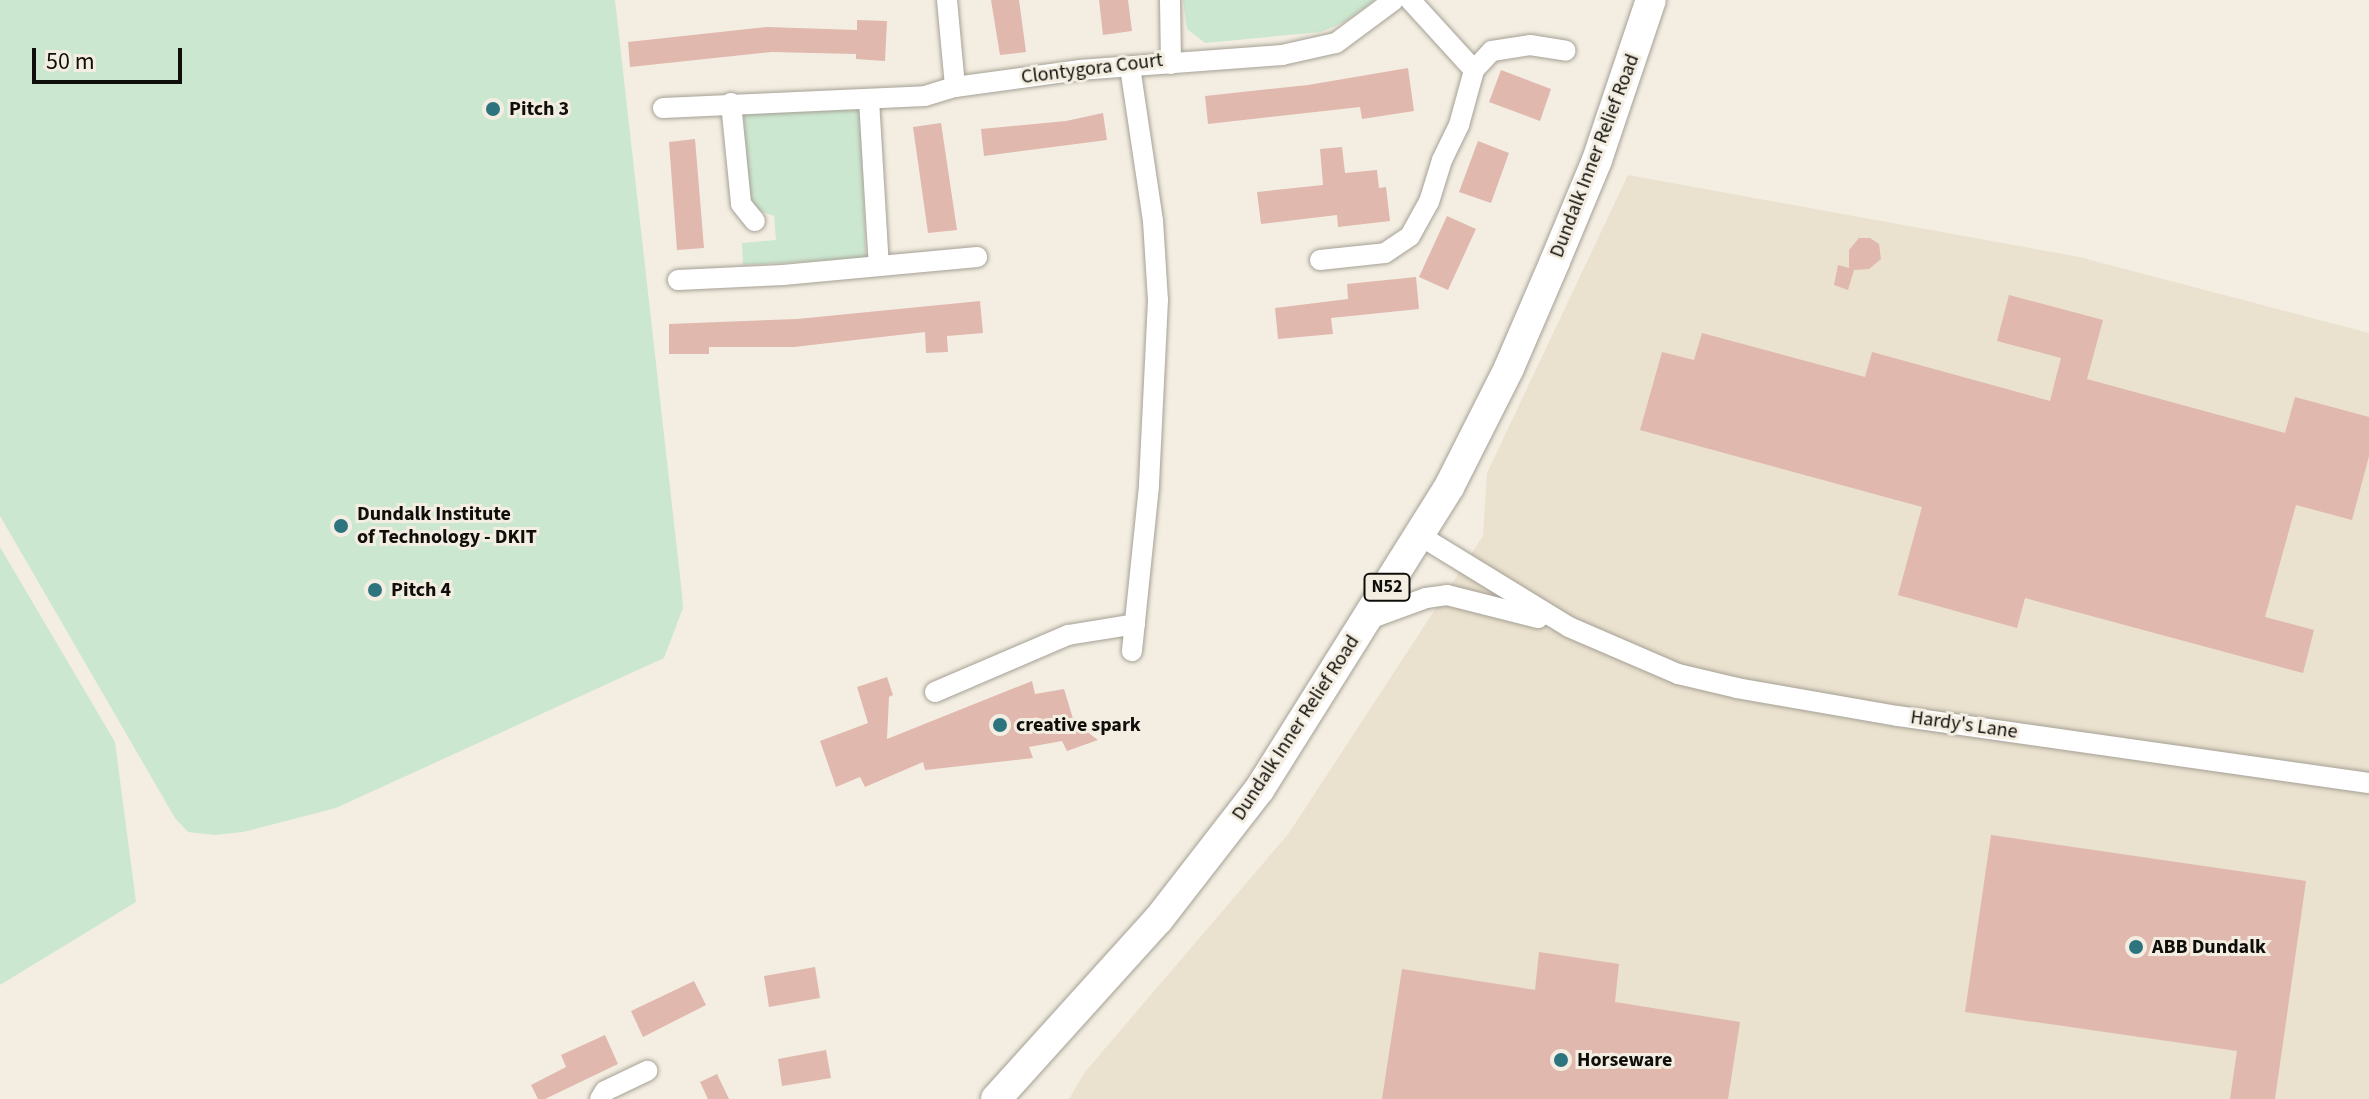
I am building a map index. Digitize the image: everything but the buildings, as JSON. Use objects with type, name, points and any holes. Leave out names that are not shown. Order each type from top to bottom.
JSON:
[{"type":"main road","name":"Dundalk Inner Relief Road","points":[[996,1099],[1158,920],[1259,790],[1419,535],[1476,434],[1544,288],[1597,160],[1651,0]]},
{"type":"street","points":[[947,0],[955,87]]},
{"type":"street","name":"Clontygora Court","points":[[663,108],[925,96],[955,87],[1079,70],[1171,64],[1170,0]]},
{"type":"street","points":[[1410,0],[1474,70]]},
{"type":"street","points":[[1171,64],[1282,55],[1336,43],[1390,5]]},
{"type":"street","points":[[1320,260],[1385,253],[1410,236],[1429,202],[1442,160],[1459,125],[1474,70],[1492,51],[1530,45],[1566,51]]},
{"type":"street","points":[[1130,67],[1153,221],[1158,300],[1149,486],[1132,651]]},
{"type":"street","points":[[869,100],[879,266]]},
{"type":"street","points":[[731,103],[741,204],[755,221]]},
{"type":"street","points":[[678,280],[977,257]]},
{"type":"street","name":"Hardy's Lane","points":[[1419,535],[1569,627]]},
{"type":"street","name":"Hardy's Lane","points":[[1366,620],[1426,598],[1447,595],[1504,607],[1569,627],[1678,674],[1737,688],[1912,718],[2369,783]]},
{"type":"street","points":[[935,692],[1068,635],[1104,626],[1135,624]]},
{"type":"street","points":[[600,1099],[605,1091],[647,1071]]},
{"type":"shaded area","points":[[1628,175],[2079,257],[2369,333],[2369,1099],[1069,1099],[1085,1072],[1289,833],[1483,536],[1487,473]]},
{"type":"green space","name":"Dundalk Institute of Technology - DKIT","points":[[0,0],[615,0],[682,594],[683,608],[664,658],[336,808],[243,832],[215,835],[188,832],[175,818],[0,516]]},
{"type":"green space","points":[[1183,0],[1375,0],[1344,22],[1321,32],[1205,43],[1187,29]]},
{"type":"green space","points":[[860,103],[866,258],[743,265],[742,243],[776,240],[774,216],[752,208],[743,108]]},
{"type":"green space","points":[[0,547],[115,742],[136,902],[0,985]]},
{"type":"place","name":"Pitch 3","points":[[493,109]]},
{"type":"place","name":"Dundalk Institute of Technology - DKIT","points":[[341,526]]},
{"type":"place","name":"Pitch 4","points":[[375,590]]},
{"type":"place","name":"creative spark","points":[[1000,725]]},
{"type":"place","name":"ABB Dundalk","points":[[2136,947]]},
{"type":"place","name":"Horseware","points":[[1561,1060]]}]
